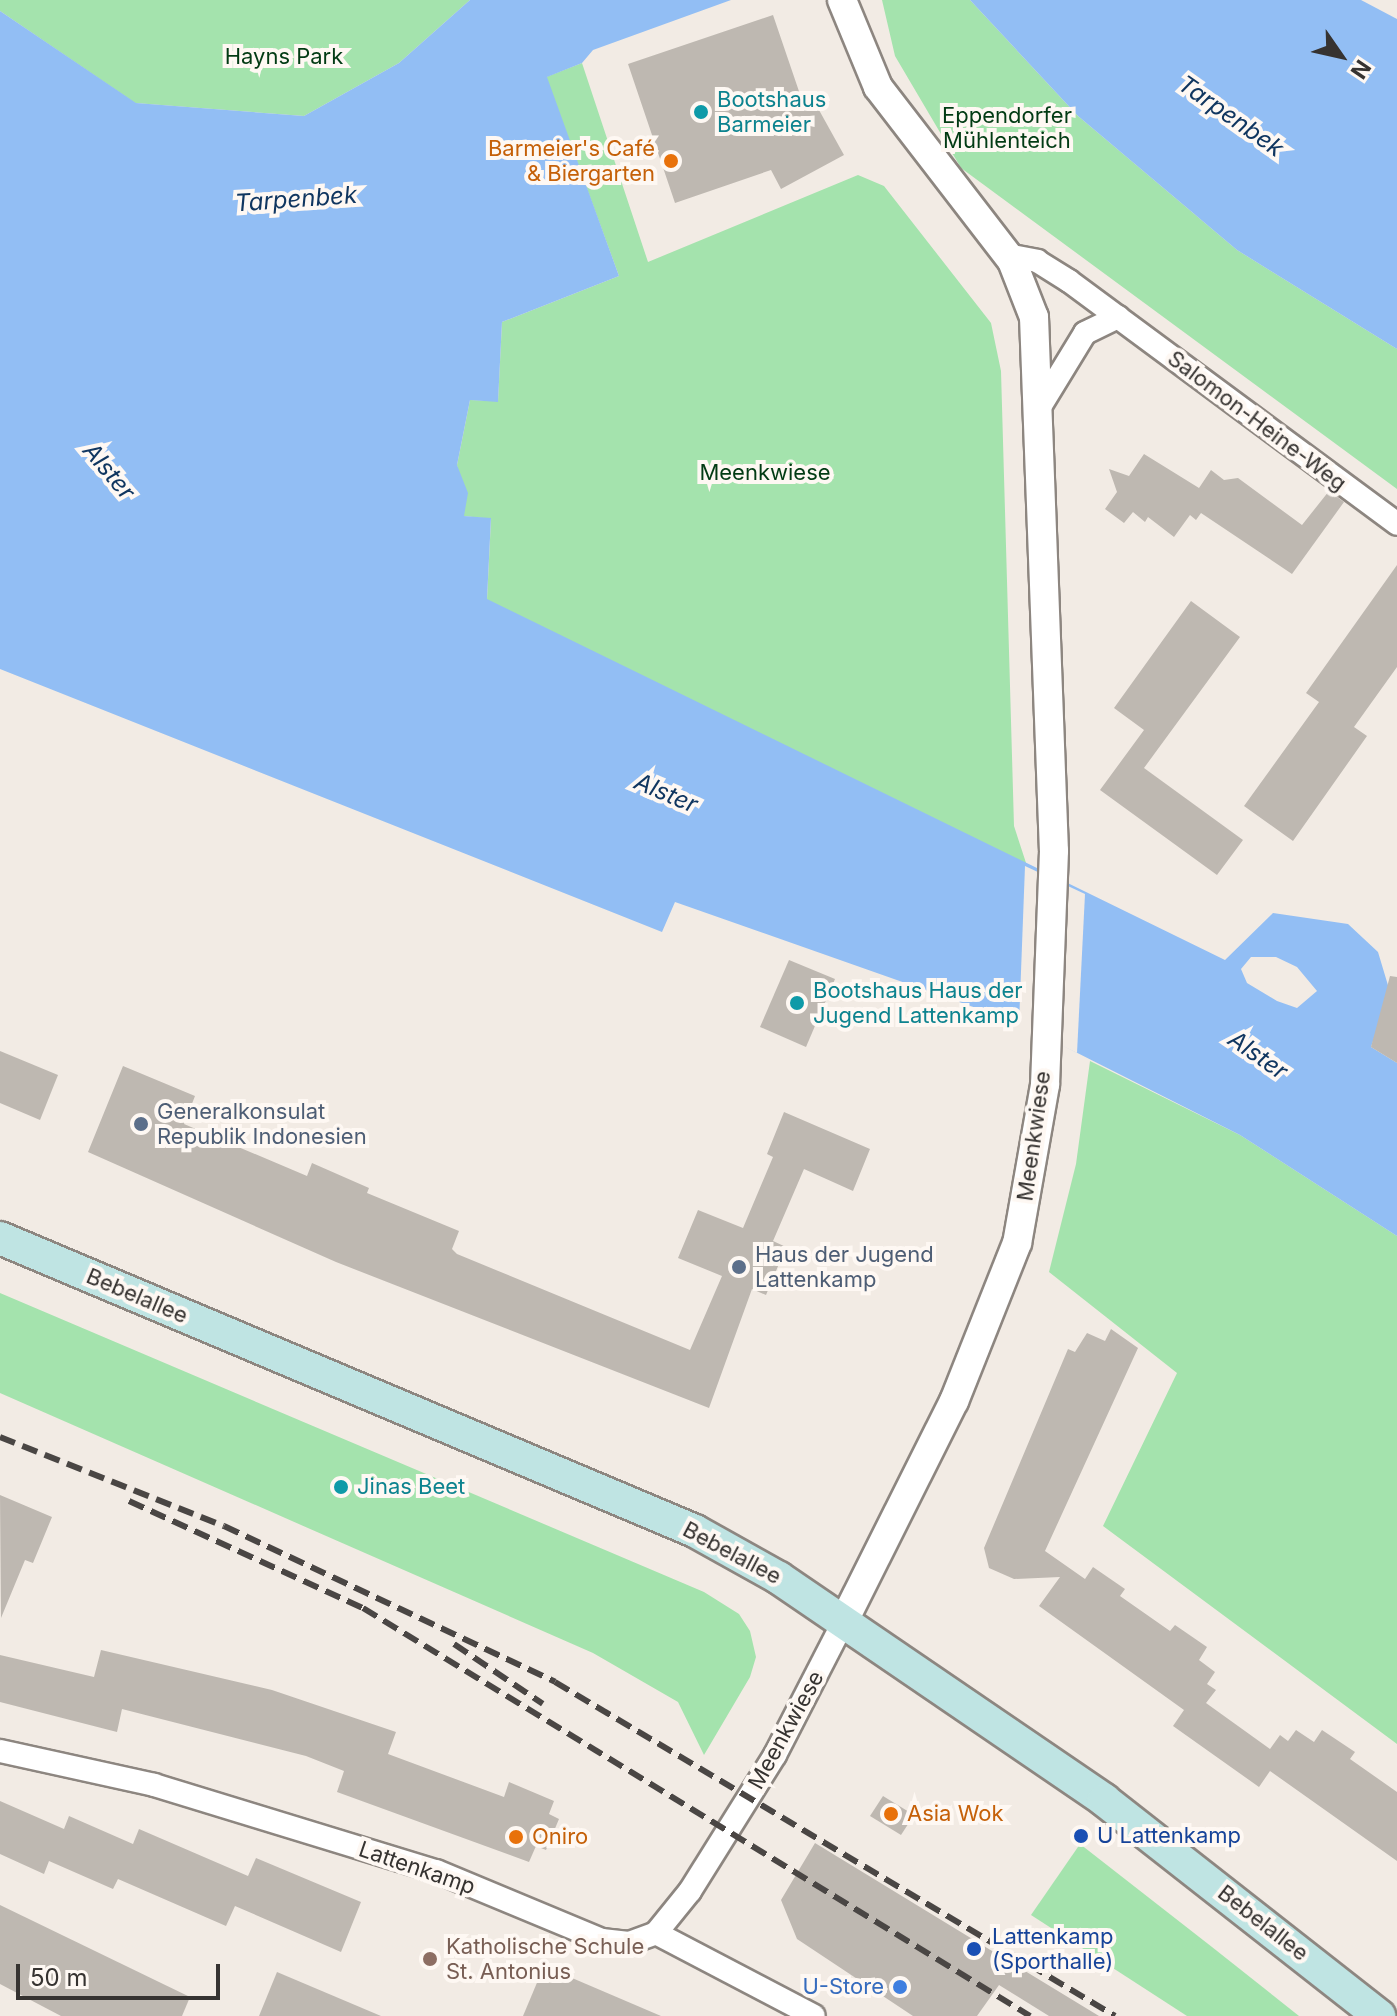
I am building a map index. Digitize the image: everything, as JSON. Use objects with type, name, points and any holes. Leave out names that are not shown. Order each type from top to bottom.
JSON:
[{"type":"main road","name":"Bebelallee","points":[[0,1238],[695,1531],[844,1621],[1104,1800],[1379,2016]]},
{"type":"street","name":"Meenkwiese","points":[[656,1933],[775,1755],[954,1401],[1017,1243],[1041,1112],[1053,879],[1034,317],[1007,255],[884,96],[858,49],[842,0]]},
{"type":"street","name":"Salomon-Heine-Weg","points":[[1007,255],[1049,267],[1397,524]]},
{"type":"street","points":[[1038,410],[1085,333],[1118,317]]},
{"type":"street","name":"Lattenkamp","points":[[0,1751],[154,1785],[436,1871],[602,1940],[629,1943],[656,1933]]},
{"type":"street","points":[[656,1933],[814,2016]]},
{"type":"green space","name":"Hayns Park","points":[[0,0],[470,0],[399,63],[304,116],[135,103],[0,11]]},
{"type":"green space","name":"Eppendorfer Mühlenteich","points":[[882,0],[970,0],[1078,116],[1237,250],[1397,349],[1397,489],[961,168],[895,56]]},
{"type":"green space","name":"Meenkwiese","points":[[582,63],[648,262],[858,175],[884,186],[991,323],[1001,371],[1014,826],[1028,869],[487,600],[491,519],[464,516],[457,465],[470,400],[498,401],[502,322],[619,276],[546,77]]},
{"type":"green space","points":[[1090,1061],[1240,1135],[1397,1236],[1397,1744],[1103,1526],[1177,1373],[1049,1272],[1076,1164]]},
{"type":"green space","points":[[0,1293],[704,1592],[739,1614],[750,1631],[756,1657],[750,1677],[704,1755],[678,1702],[593,1653],[0,1393]]},
{"type":"green space","points":[[1080,1844],[1299,2016],[1187,2016],[1031,1915]]},
{"type":"water","points":[[470,0],[731,0],[593,50],[582,63],[547,77],[619,276],[502,322],[498,402],[470,400],[457,465],[468,493],[464,516],[491,518],[487,599],[1225,960],[1273,913],[1348,924],[1378,952],[1390,992],[1371,1047],[1397,1063],[1397,1236],[1240,1135],[1016,1022],[675,902],[662,932],[0,669],[0,11],[136,103],[304,116],[399,63]],"holes":[[[1251,957],[1276,957],[1297,967],[1317,991],[1297,1008],[1277,1001],[1247,983],[1241,969]]]},
{"type":"water","name":"Eppendorfer Mühlenteich","points":[[970,0],[1361,0],[1397,19],[1397,349],[1237,250],[1078,116]]},
{"type":"pier","points":[[1025,866],[1085,894],[1077,1053],[1019,1025]]},
{"type":"building","name":"Bootshaus Barmeier","points":[[773,15],[804,106],[814,101],[844,155],[781,189],[771,170],[675,203],[628,64]]},
{"type":"building","points":[[1144,454],[1199,488],[1211,470],[1224,480],[1238,478],[1302,525],[1329,491],[1344,502],[1292,574],[1201,513],[1196,520],[1190,515],[1174,537],[1148,517],[1145,522],[1133,512],[1124,523],[1105,509],[1117,492],[1109,469],[1129,476]]},
{"type":"building","points":[[1397,565],[1397,667],[1354,727],[1367,736],[1293,841],[1244,806],[1319,702],[1306,693]]},
{"type":"building","points":[[1191,601],[1240,637],[1144,768],[1243,840],[1217,875],[1100,790],[1144,730],[1114,708]]},
{"type":"building","name":"Bootshaus Haus der Jugend Lattenkamp","points":[[789,960],[835,979],[806,1047],[760,1027]]},
{"type":"building","points":[[1390,976],[1397,977],[1397,1063],[1371,1047]]},
{"type":"building","points":[[0,1051],[58,1075],[40,1120],[0,1103]]},
{"type":"building","points":[[123,1066],[195,1096],[184,1124],[307,1176],[312,1163],[369,1188],[367,1193],[459,1231],[452,1249],[457,1254],[690,1350],[722,1276],[678,1258],[698,1210],[743,1228],[773,1157],[767,1154],[784,1112],[870,1149],[853,1191],[804,1169],[773,1241],[786,1247],[766,1295],[752,1289],[709,1408],[336,1262],[88,1152]]},
{"type":"building","points":[[1111,1329],[1138,1348],[1045,1551],[1085,1579],[1093,1567],[1125,1589],[1120,1596],[1170,1631],[1175,1625],[1207,1647],[1199,1660],[1215,1672],[1207,1684],[1216,1690],[1206,1703],[1270,1749],[1280,1735],[1288,1741],[1296,1730],[1314,1742],[1322,1730],[1355,1752],[1350,1759],[1397,1792],[1397,1861],[1270,1771],[1259,1787],[1173,1726],[1184,1710],[1039,1606],[1060,1577],[1014,1579],[989,1568],[984,1548],[1068,1349],[1075,1352],[1087,1333],[1105,1341]]},
{"type":"building","points":[[0,1495],[52,1517],[33,1563],[25,1560],[1,1618]]},
{"type":"building","points":[[101,1650],[272,1690],[396,1732],[388,1754],[504,1797],[509,1782],[554,1801],[549,1814],[559,1819],[546,1850],[536,1846],[529,1862],[337,1792],[344,1771],[306,1756],[122,1709],[117,1732],[0,1702],[0,1655],[94,1677]]},
{"type":"building","points":[[883,1796],[914,1815],[901,1835],[870,1816]]},
{"type":"building","points":[[0,1801],[64,1829],[69,1816],[133,1844],[139,1829],[248,1876],[256,1858],[361,1902],[341,1952],[235,1906],[226,1926],[118,1879],[113,1889],[49,1861],[44,1874],[0,1854]]},
{"type":"building","points":[[815,1843],[1099,2016],[1049,2016],[999,1985],[977,2016],[913,2016],[797,1939],[781,1900]]},
{"type":"building","points":[[0,1905],[190,1997],[182,2016],[61,2016],[0,1984]]},
{"type":"building","points":[[544,1966],[661,2016],[523,2016]]},
{"type":"building","points":[[277,1972],[381,2016],[259,2016]]},
{"type":"railway","points":[[0,1437],[224,1526],[555,1682],[1115,2016]]},
{"type":"railway","points":[[129,1501],[363,1608],[1030,2016]]},
{"type":"railway","points":[[454,1644],[543,1704]]},
{"type":"place","name":"Bootshaus Barmeier","points":[[701,112]]},
{"type":"place","name":"Barmeier's Café & Biergarten","points":[[671,161]]},
{"type":"place","name":"Bootshaus Haus der Jugend Lattenkamp","points":[[797,1003]]},
{"type":"place","name":"Generalkonsulat Republik Indonesien","points":[[141,1124]]},
{"type":"place","name":"Haus der Jugend Lattenkamp","points":[[739,1267]]},
{"type":"place","name":"Jinas Beet","points":[[341,1487]]},
{"type":"place","name":"Asia Wok","points":[[891,1814]]},
{"type":"place","name":"U Lattenkamp","points":[[1081,1836]]},
{"type":"place","name":"Oniro","points":[[516,1837]]},
{"type":"place","name":"Lattenkamp (Sporthalle)","points":[[974,1949]]},
{"type":"place","name":"Katholische Schule St. Antonius","points":[[430,1959]]},
{"type":"place","name":"U-Store","points":[[900,1987]]},
{"type":"water label","name":"Tarpenbek","points":[[1231,116]]},
{"type":"water label","name":"Tarpenbek","points":[[296,199]]},
{"type":"water label","name":"Alster","points":[[109,471]]},
{"type":"water label","name":"Alster","points":[[666,793]]},
{"type":"water label","name":"Alster","points":[[1258,1055]]}]
